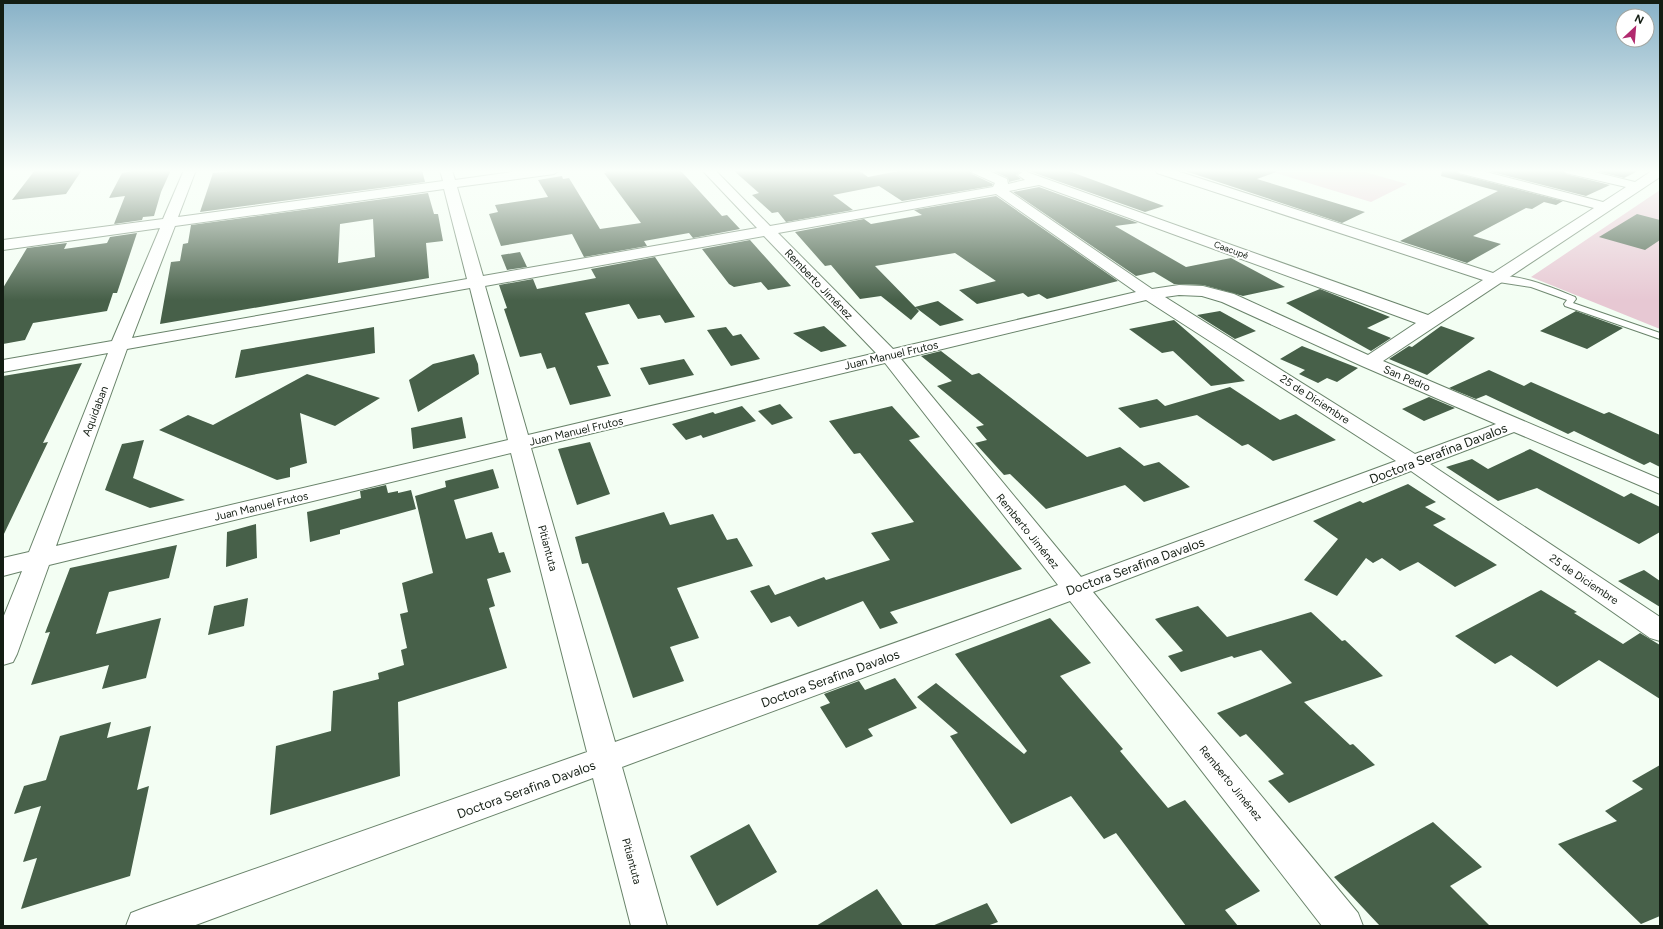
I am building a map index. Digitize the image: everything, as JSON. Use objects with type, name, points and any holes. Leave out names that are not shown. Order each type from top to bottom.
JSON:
[{"type":"street","name":"Aquidaban","points":[[3,654],[119,347],[172,213]]},
{"type":"street","points":[[3,245],[228,213]]},
{"type":"street","name":"Pitiantuta","points":[[458,213],[649,926]]},
{"type":"street","name":"Remberto Jiménez","points":[[750,213],[889,356],[1345,926]]},
{"type":"street","points":[[3,366],[119,347],[476,281],[866,213]]},
{"type":"street","name":"25 de Diciembre","points":[[1032,213],[1150,294],[1413,462],[1660,630]]},
{"type":"street","name":"Caacupé","points":[[1128,213],[1430,322]]},
{"type":"street","points":[[1294,213],[1495,279]]},
{"type":"street","points":[[1369,362],[1595,213]]},
{"type":"street","name":"San Pedro","points":[[1150,294],[1179,290],[1203,291],[1228,298],[1369,362],[1660,487]]},
{"type":"street","name":"Juan Manuel Frutos","points":[[3,567],[1150,294]]},
{"type":"street","name":"Doctora Serafina Davalos","points":[[144,926],[1075,589],[1515,424]]},
{"type":"lane","points":[[1495,279],[1527,282],[1554,291],[1572,299],[1568,304],[1660,336]]},
{"type":"shaded area","points":[[1625,213],[1660,213],[1660,329],[1531,277]]},
{"type":"building","points":[[118,213],[155,213],[154,216],[143,217],[142,220],[114,224]]},
{"type":"building","points":[[277,213],[438,214],[443,241],[426,243],[429,278],[160,324],[171,262],[180,261],[183,244],[188,243],[191,225]],"holes":[[[373,219],[375,257],[338,263],[340,224]]]},
{"type":"building","points":[[590,213],[600,229],[641,223],[634,213],[720,213],[722,216],[727,215],[740,229],[693,238],[689,233],[644,241],[647,246],[584,257],[572,234],[501,246],[489,214]]},
{"type":"building","points":[[779,213],[834,213],[786,222]]},
{"type":"building","points":[[919,213],[1021,213],[1118,281],[1047,299],[1039,294],[1028,297],[1023,293],[977,304],[959,290],[996,281],[955,253],[875,266],[919,311],[911,320],[881,296],[860,299],[831,265],[825,266],[795,232],[864,219],[871,224],[922,215]]},
{"type":"building","points":[[1044,213],[1111,213],[1138,223],[1115,226],[1186,267],[1231,258],[1285,287],[1243,296],[1203,285],[1174,284],[1154,272],[1136,276]]},
{"type":"building","points":[[1313,213],[1362,213],[1342,223]]},
{"type":"building","points":[[1454,213],[1516,213],[1473,236],[1501,244],[1467,263],[1400,241]]},
{"type":"building","points":[[1637,214],[1660,220],[1660,240],[1645,250],[1599,237]]},
{"type":"building","points":[[137,233],[117,293],[113,293],[107,311],[33,323],[25,340],[3,344],[3,288],[27,248],[67,243],[64,249],[107,243],[110,237]]},
{"type":"building","points":[[750,240],[791,286],[768,290],[761,282],[734,287],[729,284],[702,249]]},
{"type":"building","points":[[520,252],[527,267],[507,270],[501,255]]},
{"type":"building","points":[[655,257],[695,317],[665,323],[660,315],[638,319],[629,304],[585,313],[609,364],[597,366],[611,396],[570,405],[555,367],[547,369],[541,353],[520,357],[504,309],[507,308],[499,285],[533,279],[537,289],[596,278],[591,269]]},
{"type":"building","points":[[1320,289],[1390,317],[1367,328],[1391,338],[1371,351],[1286,303]]},
{"type":"building","points":[[938,301],[964,320],[940,326],[915,307]]},
{"type":"building","points":[[1220,311],[1256,331],[1235,339],[1197,315]]},
{"type":"building","points":[[1576,311],[1623,328],[1587,349],[1540,331]]},
{"type":"building","points":[[1174,320],[1245,381],[1211,386],[1173,351],[1162,353],[1129,329]]},
{"type":"building","points":[[824,326],[847,346],[821,352],[793,333]]},
{"type":"building","points":[[1441,326],[1475,338],[1427,375],[1389,359],[1409,346],[1412,347]]},
{"type":"building","points":[[374,327],[375,353],[235,378],[241,350]]},
{"type":"building","points":[[726,327],[733,336],[741,334],[760,359],[731,366],[707,330]]},
{"type":"building","points":[[1302,346],[1358,368],[1337,382],[1327,378],[1318,383],[1299,374],[1305,370],[1280,359]]},
{"type":"building","points":[[941,351],[972,375],[979,373],[1087,457],[1120,447],[1144,466],[1159,462],[1190,487],[1144,502],[1125,485],[1046,509],[1010,474],[1004,475],[975,443],[987,440],[976,427],[984,425],[937,386],[952,381],[921,356]]},
{"type":"building","points":[[474,354],[478,364],[479,374],[418,412],[409,380],[433,364]]},
{"type":"building","points":[[684,359],[694,375],[649,385],[640,368]]},
{"type":"building","points":[[82,363],[43,443],[48,442],[3,536],[3,376]]},
{"type":"building","points":[[1489,370],[1524,386],[1531,382],[1604,414],[1609,412],[1660,435],[1660,467],[1650,462],[1644,465],[1574,431],[1568,434],[1486,395],[1476,399],[1449,388]]},
{"type":"building","points":[[307,374],[380,398],[335,426],[300,413],[307,463],[290,468],[290,477],[277,480],[159,430],[188,415],[213,425]]},
{"type":"building","points":[[1230,387],[1280,420],[1296,414],[1336,440],[1273,461],[1248,444],[1242,446],[1197,415],[1140,428],[1118,408],[1157,399],[1165,406]]},
{"type":"building","points":[[1429,397],[1455,408],[1424,421],[1402,409]]},
{"type":"building","points":[[780,404],[793,418],[772,425],[758,411]]},
{"type":"building","points":[[742,406],[756,421],[703,438],[701,435],[686,440],[672,424],[713,412],[715,414]]},
{"type":"building","points":[[892,406],[920,437],[909,440],[1022,569],[890,612],[898,623],[880,629],[863,601],[798,627],[790,616],[771,623],[750,591],[769,585],[775,595],[824,577],[826,580],[890,560],[871,533],[914,522],[860,453],[854,454],[829,421]]},
{"type":"building","points":[[462,417],[466,438],[413,449],[411,428]]},
{"type":"building","points":[[144,440],[133,478],[185,500],[150,508],[105,490],[122,444]]},
{"type":"building","points":[[590,442],[610,494],[577,505],[558,449]]},
{"type":"building","points":[[1530,449],[1624,497],[1631,493],[1660,507],[1660,532],[1639,544],[1537,488],[1498,501],[1446,467],[1472,459],[1488,469]]},
{"type":"building","points":[[493,469],[499,488],[454,500],[466,539],[492,532],[499,553],[504,552],[511,572],[487,579],[495,606],[489,608],[507,668],[398,702],[400,776],[270,815],[276,746],[331,731],[333,691],[379,679],[378,673],[404,665],[401,650],[407,648],[400,614],[408,612],[402,583],[433,573],[415,496],[446,487],[445,481]]},
{"type":"building","points":[[1408,484],[1436,502],[1425,507],[1446,519],[1433,525],[1497,565],[1455,587],[1418,562],[1400,571],[1382,558],[1373,563],[1366,558],[1337,596],[1304,580],[1338,539],[1313,521],[1360,501],[1363,503]]},
{"type":"building","points":[[386,485],[388,493],[398,491],[398,493],[411,490],[416,509],[340,530],[340,534],[310,542],[307,512],[361,498],[360,491]]},
{"type":"building","points":[[664,512],[670,525],[713,514],[727,540],[737,538],[753,566],[677,588],[699,638],[670,647],[684,681],[633,698],[588,563],[582,564],[575,537]]},
{"type":"building","points":[[256,524],[257,558],[226,567],[227,532]]},
{"type":"building","points":[[177,545],[169,578],[109,592],[96,634],[161,618],[146,678],[102,689],[109,665],[31,685],[50,632],[45,633],[70,568]]},
{"type":"building","points":[[1644,570],[1660,581],[1660,607],[1618,581]]},
{"type":"building","points":[[1541,590],[1577,612],[1574,613],[1623,644],[1640,633],[1660,645],[1660,699],[1599,660],[1557,687],[1511,655],[1495,664],[1455,636]]},
{"type":"building","points":[[248,598],[244,626],[208,635],[214,606]]},
{"type":"building","points":[[1198,606],[1227,637],[1311,612],[1342,641],[1345,640],[1383,676],[1304,702],[1350,745],[1353,744],[1375,765],[1289,803],[1268,781],[1284,774],[1246,734],[1240,737],[1217,713],[1292,683],[1261,650],[1234,658],[1232,656],[1181,672],[1168,656],[1183,651],[1155,619]]},
{"type":"building","points":[[1050,618],[1091,663],[1060,676],[1123,749],[1120,751],[1168,808],[1185,800],[1260,891],[1225,910],[1238,926],[1186,926],[1116,833],[1104,839],[1071,796],[1011,824],[950,736],[958,733],[917,697],[936,683],[1024,754],[1027,751],[955,654]]},
{"type":"building","points":[[895,678],[917,708],[868,729],[873,736],[846,748],[820,707],[830,703],[824,694],[859,681],[865,690]]},
{"type":"building","points":[[111,722],[107,738],[151,726],[137,790],[149,786],[130,876],[21,909],[37,858],[23,862],[41,806],[14,814],[24,786],[46,780],[60,736]]},
{"type":"building","points":[[1660,765],[1660,916],[1641,924],[1558,844],[1617,821],[1605,811],[1643,789],[1632,781]]},
{"type":"building","points":[[1433,822],[1482,867],[1450,886],[1490,926],[1380,926],[1334,877]]},
{"type":"building","points":[[749,824],[777,872],[717,906],[690,856]]},
{"type":"building","points":[[877,889],[903,926],[816,926]]},
{"type":"building","points":[[987,903],[998,922],[987,926],[932,926]]}]
